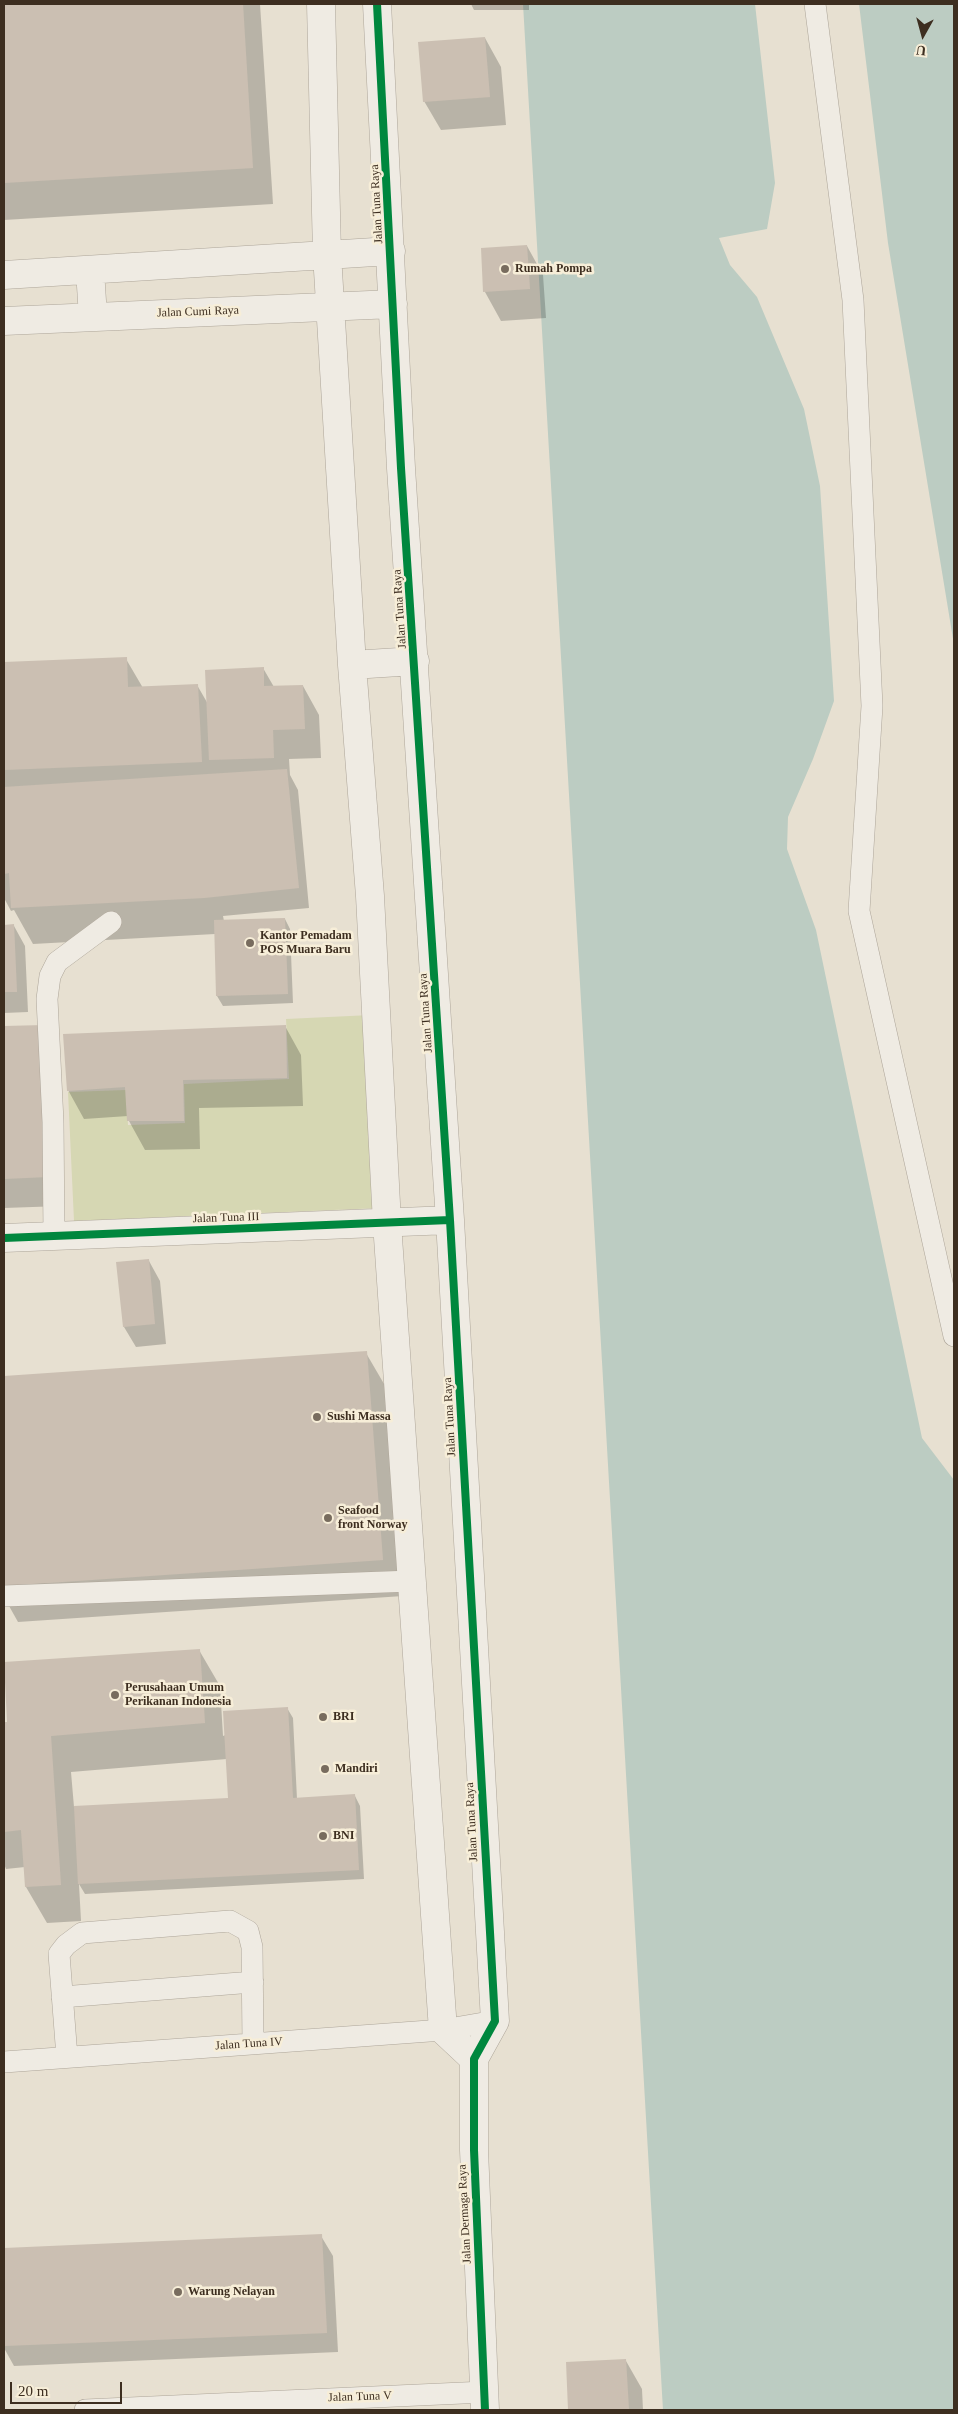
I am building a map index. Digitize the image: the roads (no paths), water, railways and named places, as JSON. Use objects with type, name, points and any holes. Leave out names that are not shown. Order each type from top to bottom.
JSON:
[{"type":"street","points":[[321,4],[327,254],[352,665],[370,896],[387,1223],[443,2030],[474,2058]]},
{"type":"street","name":"Jalan Tuna Raya","points":[[377,4],[401,468],[450,1220],[494,2021]]},
{"type":"street","points":[[4,274],[391,251]]},
{"type":"street","points":[[90,270],[92,317]]},
{"type":"street","name":"Jalan Cumi Raya","points":[[4,321],[393,304]]},
{"type":"street","points":[[352,665],[415,661]]},
{"type":"street","name":"Jalan Tuna III","points":[[4,1238],[450,1220]]},
{"type":"street","name":"Jalan Dermaga Raya","points":[[485,2401],[474,2150],[474,2058],[494,2021]]},
{"type":"lane","points":[[815,4],[853,300],[872,706],[859,911],[954,1336]]},
{"type":"lane","points":[[54,1236],[53,1122],[47,999],[50,976],[57,962],[111,922]]},
{"type":"lane","points":[[4,1596],[412,1581]]},
{"type":"lane","points":[[66,2057],[59,1954],[82,1933],[230,1921],[248,1930],[252,1947],[253,2043]]},
{"type":"lane","points":[[62,1997],[253,1982]]},
{"type":"lane","name":"Jalan Tuna IV","points":[[4,2062],[443,2030],[494,2021]]},
{"type":"lane","name":"Jalan Tuna V","points":[[85,2410],[485,2401]]},
{"type":"place","name":"Rumah Pompa","points":[[505,269]]},
{"type":"place","name":"Kantor Pemadam POS Muara Baru","points":[[250,943]]},
{"type":"place","name":"Sushi Massa","points":[[317,1417]]},
{"type":"place","name":"Seafood front Norway","points":[[328,1518]]},
{"type":"place","name":"Perusahaan Umum Perikanan Indonesia","points":[[115,1695]]},
{"type":"place","name":"BRI","points":[[323,1717]]},
{"type":"place","name":"Mandiri","points":[[325,1769]]},
{"type":"place","name":"BNI","points":[[323,1836]]},
{"type":"place","name":"Warung Nelayan","points":[[178,2292]]}]
